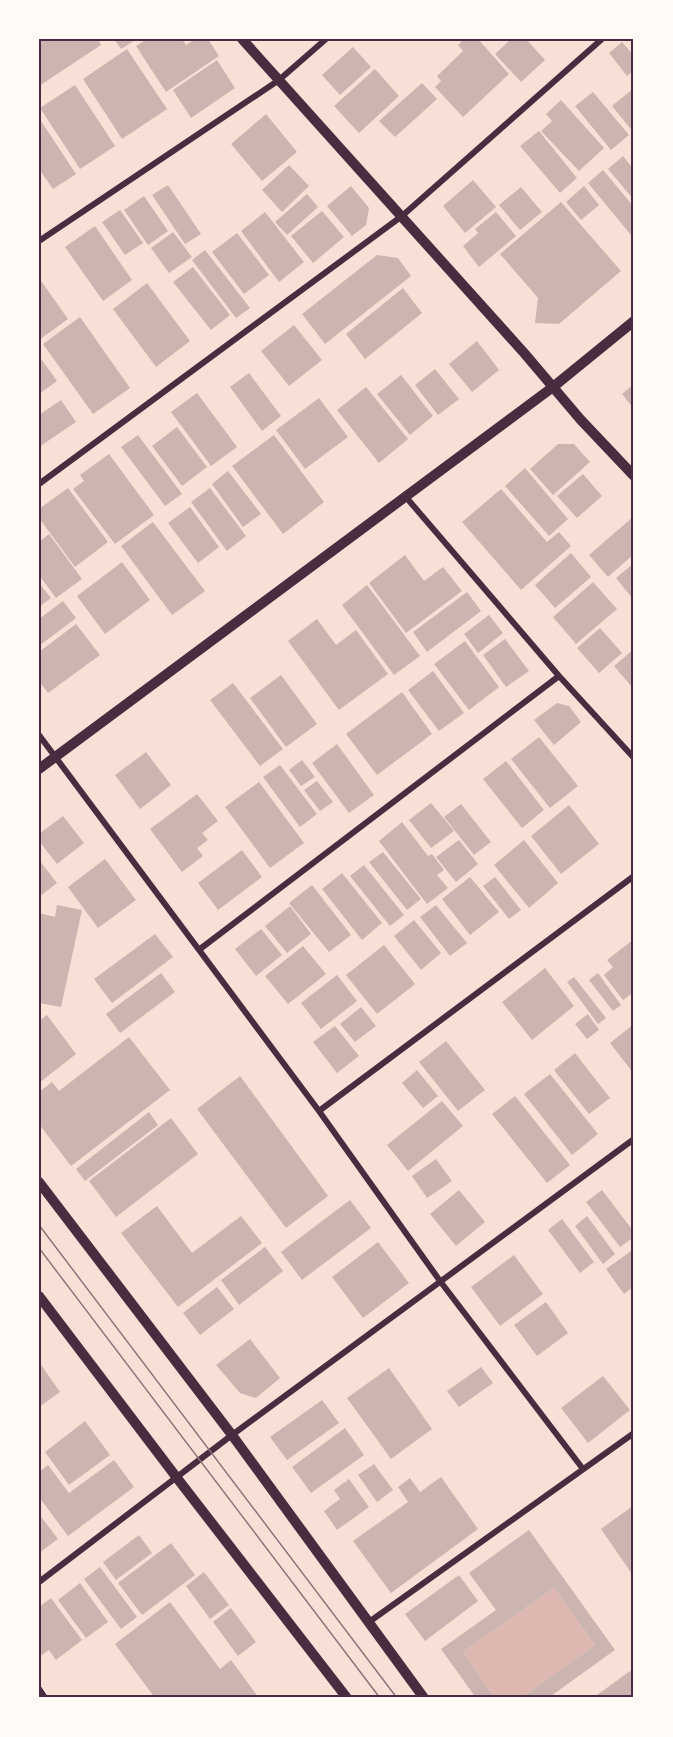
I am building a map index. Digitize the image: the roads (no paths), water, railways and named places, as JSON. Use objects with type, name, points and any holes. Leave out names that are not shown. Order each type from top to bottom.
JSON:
[{"type":"street","points":[[242,39],[634,476]]},
{"type":"street","points":[[39,241],[279,81],[326,39]]},
{"type":"street","points":[[39,484],[402,216],[602,39]]},
{"type":"street","points":[[39,769],[553,387],[634,321]]},
{"type":"street","points":[[405,496],[559,676],[634,758]]},
{"type":"street","points":[[200,949],[559,676]]},
{"type":"street","points":[[39,735],[319,1111],[440,1281],[583,1469]]},
{"type":"street","points":[[319,1111],[634,876]]},
{"type":"street","points":[[39,1582],[232,1435],[634,1139]]},
{"type":"street","points":[[39,1182],[232,1435],[424,1698]]},
{"type":"street","points":[[39,1296],[347,1698]]},
{"type":"street","points":[[369,1622],[634,1433]]},
{"type":"street","points":[[39,1689],[45,1698]]},
{"type":"tram line","points":[[39,1225],[397,1698]]},
{"type":"tram line","points":[[39,1248],[380,1698]]}]
